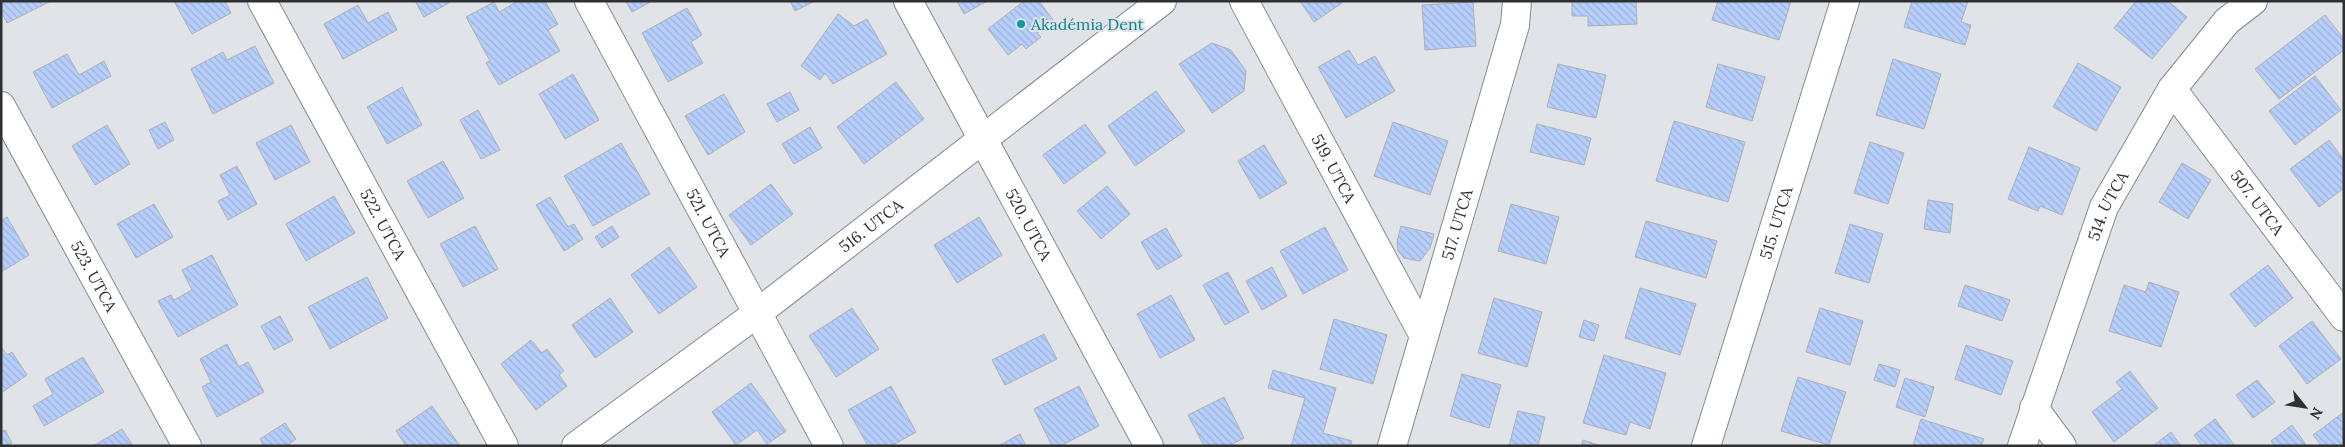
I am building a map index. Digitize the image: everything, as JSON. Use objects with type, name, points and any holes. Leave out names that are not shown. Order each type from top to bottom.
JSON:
[{"type":"street","name":"522. UTCA","points":[[262,1],[504,446]]},
{"type":"street","name":"521. UTCA","points":[[589,1],[756,314],[829,446]]},
{"type":"street","name":"520. UTCA","points":[[908,1],[1149,446]]},
{"type":"street","name":"516. UTCA","points":[[576,446],[756,314],[1162,1]]},
{"type":"street","name":"519. UTCA","points":[[1244,1],[1424,336]]},
{"type":"street","name":"517. UTCA","points":[[1392,446],[1516,25],[1517,1]]},
{"type":"street","name":"515. UTCA","points":[[1706,446],[1846,1]]},
{"type":"street","name":"514. UTCA","points":[[2022,446],[2104,207],[2172,89],[2228,21],[2253,1]]},
{"type":"street","name":"507. UTCA","points":[[2172,89],[2344,317]]},
{"type":"street","name":"523. UTCA","points":[[1,106],[187,446]]},
{"type":"street","points":[[2034,408],[2062,446]]},
{"type":"building","points":[[1,1],[51,1],[7,23],[1,11]]},
{"type":"building","points":[[174,1],[225,1],[231,13],[192,34]]},
{"type":"building","points":[[415,1],[452,1],[424,17]]},
{"type":"building","points":[[518,1],[545,1],[558,24],[548,30],[560,51],[499,85],[486,63],[490,61],[466,17],[494,2],[499,12]]},
{"type":"building","points":[[626,1],[652,1],[632,12]]},
{"type":"building","points":[[790,1],[815,1],[795,11]]},
{"type":"building","points":[[957,1],[987,1],[964,14]]},
{"type":"building","name":"Akadémia Dent","points":[[1024,1],[1039,1],[1053,20],[1037,33],[1041,37],[1026,49],[1022,44],[1008,55],[988,29]]},
{"type":"building","points":[[1300,1],[1340,1],[1342,3],[1314,22]]},
{"type":"building","points":[[1572,1],[1636,1],[1637,24],[1588,26],[1588,16],[1572,16]]},
{"type":"building","points":[[1718,1],[1791,1],[1779,40],[1712,20]]},
{"type":"building","points":[[1912,1],[1968,1],[1961,22],[1971,25],[1965,45],[1904,27]]},
{"type":"building","points":[[2136,1],[2168,1],[2187,17],[2152,59],[2114,28]]},
{"type":"building","points":[[1473,2],[1476,46],[1425,50],[1422,5]]},
{"type":"building","points":[[358,5],[368,23],[388,12],[397,30],[343,59],[324,24]]},
{"type":"building","points":[[687,8],[702,35],[691,42],[703,63],[668,82],[642,33]]},
{"type":"building","points":[[838,14],[854,26],[867,19],[887,54],[833,84],[825,73],[820,80],[801,66]]},
{"type":"building","points":[[2325,15],[2344,39],[2344,50],[2279,99],[2255,69]]},
{"type":"building","points":[[1212,43],[1231,50],[1246,71],[1244,91],[1212,113],[1179,64]]},
{"type":"building","points":[[255,46],[274,83],[213,114],[191,69],[223,52],[227,60]]},
{"type":"building","points":[[1349,50],[1358,65],[1375,56],[1395,91],[1346,118],[1318,67]]},
{"type":"building","points":[[67,54],[79,75],[104,61],[111,76],[52,108],[33,72]]},
{"type":"building","points":[[1893,59],[1941,74],[1924,129],[1876,115]]},
{"type":"building","points":[[2078,63],[2121,87],[2096,131],[2053,107]]},
{"type":"building","points":[[1558,64],[1606,75],[1596,118],[1547,107]]},
{"type":"building","points":[[1718,64],[1765,77],[1752,121],[1706,107]]},
{"type":"building","points":[[573,74],[599,120],[565,139],[539,94]]},
{"type":"building","points":[[2315,76],[2341,110],[2295,145],[2269,111]]},
{"type":"building","points":[[896,82],[924,119],[864,164],[837,127]]},
{"type":"building","points":[[402,87],[422,125],[387,144],[367,107]]},
{"type":"building","points":[[1156,91],[1185,131],[1135,166],[1108,126]]},
{"type":"building","points":[[790,92],[799,110],[777,122],[767,104]]},
{"type":"building","points":[[724,94],[745,132],[708,155],[685,116]]},
{"type":"building","points":[[478,110],[500,150],[481,159],[460,120]]},
{"type":"building","points":[[1674,121],[1745,142],[1728,202],[1656,181]]},
{"type":"building","points":[[165,122],[174,140],[158,149],[149,130]]},
{"type":"building","points":[[1393,122],[1448,141],[1430,195],[1374,176]]},
{"type":"building","points":[[1085,124],[1106,153],[1064,184],[1043,155]]},
{"type":"building","points":[[1537,124],[1591,138],[1584,165],[1530,152]]},
{"type":"building","points":[[107,125],[130,164],[95,185],[72,146]]},
{"type":"building","points":[[291,125],[310,162],[275,180],[256,143]]},
{"type":"building","points":[[810,127],[822,148],[794,164],[782,144]]},
{"type":"building","points":[[2329,140],[2344,160],[2344,188],[2319,207],[2290,169]]},
{"type":"building","points":[[1870,142],[1904,153],[1888,204],[1854,193]]},
{"type":"building","points":[[621,143],[650,194],[593,226],[564,176]]},
{"type":"building","points":[[1264,145],[1287,183],[1260,199],[1238,161]]},
{"type":"building","points":[[2029,147],[2080,168],[2062,215],[2040,206],[2038,211],[2008,199]]},
{"type":"building","points":[[443,161],[464,198],[428,218],[407,181]]},
{"type":"building","points":[[2182,163],[2211,180],[2188,219],[2159,202]]},
{"type":"building","points":[[237,166],[257,204],[228,220],[218,201],[230,195],[220,175]]},
{"type":"building","points":[[771,184],[793,214],[751,245],[729,215]]},
{"type":"building","points":[[1107,186],[1130,214],[1101,239],[1077,211]]},
{"type":"building","points":[[334,196],[355,233],[306,261],[286,224]]},
{"type":"building","points":[[550,197],[568,227],[574,224],[583,239],[564,251],[536,205]]},
{"type":"building","points":[[1928,200],[1953,204],[1950,233],[1924,229]]},
{"type":"building","points":[[154,204],[173,237],[136,258],[117,224]]},
{"type":"building","points":[[1511,204],[1559,217],[1546,264],[1498,251]]},
{"type":"building","points":[[7,217],[29,255],[1,272],[1,221]]},
{"type":"building","points":[[979,217],[1002,255],[957,283],[934,245]]},
{"type":"building","points":[[1646,221],[1717,241],[1706,278],[1635,257]]},
{"type":"building","points":[[1850,224],[1883,234],[1869,283],[1835,273]]},
{"type":"building","points":[[475,226],[498,269],[463,287],[440,244]]},
{"type":"building","points":[[612,226],[619,237],[602,248],[595,237]]},
{"type":"building","points":[[1401,226],[1434,234],[1430,248],[1420,261],[1404,258],[1398,251],[1397,242]]},
{"type":"building","points":[[1325,227],[1348,270],[1303,294],[1280,251]]},
{"type":"building","points":[[1166,228],[1182,256],[1157,270],[1141,242]]},
{"type":"building","points":[[669,247],[697,287],[659,314],[631,275]]},
{"type":"building","points":[[212,255],[238,305],[178,337],[158,301],[171,295],[174,300],[192,290],[182,270]]},
{"type":"building","points":[[2268,265],[2293,298],[2255,327],[2230,294]]},
{"type":"building","points":[[1272,267],[1287,296],[1262,310],[1246,281]]},
{"type":"building","points":[[1228,272],[1249,312],[1225,325],[1203,285]]},
{"type":"building","points":[[367,277],[388,318],[330,349],[308,307]]},
{"type":"building","points":[[2149,282],[2179,292],[2161,347],[2109,331],[2124,285],[2146,292]]},
{"type":"building","points":[[1965,285],[2010,300],[2002,321],[1958,306]]},
{"type":"building","points":[[1640,288],[1696,304],[1680,355],[1625,338]]},
{"type":"building","points":[[1171,295],[1195,340],[1160,358],[1137,314]]},
{"type":"building","points":[[610,298],[633,332],[595,358],[572,325]]},
{"type":"building","points":[[1494,298],[1542,312],[1527,367],[1478,353]]},
{"type":"building","points":[[852,308],[879,349],[836,377],[809,336]]},
{"type":"building","points":[[1820,308],[1863,321],[1850,365],[1806,352]]},
{"type":"building","points":[[280,316],[293,340],[274,350],[261,326]]},
{"type":"building","points":[[1334,319],[1387,335],[1373,384],[1320,369]]},
{"type":"building","points":[[1584,320],[1599,325],[1594,341],[1579,337]]},
{"type":"building","points":[[2312,321],[2341,359],[2307,384],[2279,346]]},
{"type":"building","points":[[1044,334],[1057,359],[1005,385],[992,360]]},
{"type":"building","points":[[531,340],[542,353],[547,349],[564,371],[559,375],[567,386],[536,410],[501,364]]},
{"type":"building","points":[[227,344],[239,367],[248,362],[264,392],[217,417],[202,387],[211,382],[200,359]]},
{"type":"building","points":[[1966,345],[2013,361],[2001,395],[1955,379]]},
{"type":"building","points":[[1,347],[7,355],[12,352],[27,375],[1,393]]},
{"type":"building","points":[[1604,355],[1666,373],[1650,429],[1630,422],[1626,435],[1583,423]]},
{"type":"building","points":[[83,357],[104,392],[44,426],[33,406],[53,394],[45,379]]},
{"type":"building","points":[[1879,364],[1900,370],[1895,387],[1874,380]]},
{"type":"building","points":[[1273,370],[1336,388],[1323,433],[1352,441],[1350,446],[1291,446],[1305,398],[1268,388]]},
{"type":"building","points":[[2130,371],[2158,408],[2114,442],[2092,412],[2122,389],[2116,382]]},
{"type":"building","points":[[1462,374],[1501,385],[1489,428],[1450,416]]},
{"type":"building","points":[[1798,377],[1846,392],[1829,445],[1781,431]]},
{"type":"building","points":[[1905,378],[1934,387],[1925,417],[1896,407]]},
{"type":"building","points":[[2257,380],[2275,402],[2253,418],[2236,395]]},
{"type":"building","points":[[751,383],[786,431],[767,444],[757,430],[736,445],[712,412]]},
{"type":"building","points":[[891,386],[916,432],[891,446],[868,446],[848,410]]},
{"type":"building","points":[[1079,386],[1099,426],[1060,446],[1052,446],[1034,409]]},
{"type":"building","points":[[1224,397],[1244,438],[1229,446],[1204,446],[1188,415]]},
{"type":"building","points":[[432,406],[460,446],[406,446],[396,431]]},
{"type":"building","points":[[1518,411],[1545,417],[1538,446],[1509,446]]},
{"type":"building","points":[[2344,412],[2344,446],[2322,446],[2313,435]]},
{"type":"building","points":[[1921,419],[1984,439],[1981,446],[1913,446]]},
{"type":"building","points":[[2215,419],[2235,446],[2202,446],[2194,435]]},
{"type":"building","points":[[285,423],[296,439],[286,446],[264,446],[260,439]]},
{"type":"building","points":[[2292,425],[2307,446],[2275,446],[2271,441]]},
{"type":"building","points":[[122,429],[133,446],[93,446]]},
{"type":"building","points":[[5,430],[12,443],[1,446],[1,432]]},
{"type":"building","points":[[2171,432],[2181,446],[2153,446]]},
{"type":"building","points":[[1020,434],[1026,446],[1000,445]]},
{"type":"building","points":[[1583,440],[1601,446],[1581,446]]},
{"type":"place","name":"Akadémia Dent","points":[[1021,24]]}]
